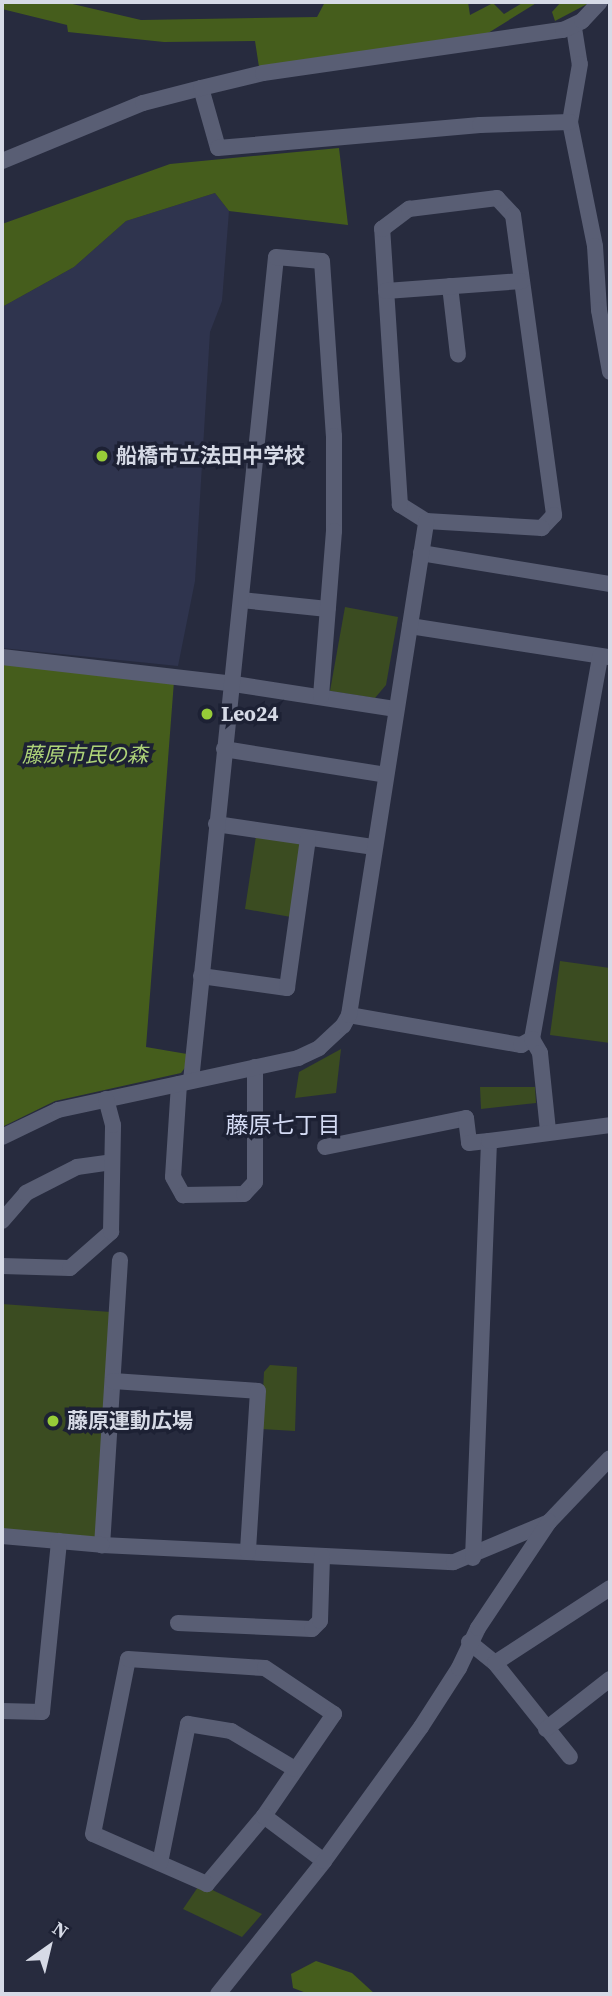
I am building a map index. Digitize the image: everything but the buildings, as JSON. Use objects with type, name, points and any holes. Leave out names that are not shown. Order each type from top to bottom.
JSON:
[{"type":"street","points":[[2,161],[143,103],[263,73],[574,27],[600,2]]},
{"type":"street","points":[[574,27],[580,64],[570,122],[595,246],[603,272],[610,372]]},
{"type":"street","points":[[201,88],[218,148],[480,125],[570,122]]},
{"type":"street","points":[[497,198],[513,215],[522,281],[554,515],[542,528],[426,521],[400,506],[382,229],[409,209],[497,198]]},
{"type":"street","points":[[255,1067],[255,1182],[244,1194],[183,1195],[173,1177],[201,976],[224,749],[234,684],[276,257],[322,261],[334,436],[328,609],[321,696]]},
{"type":"street","points":[[386,291],[522,281]]},
{"type":"street","points":[[450,286],[458,355]]},
{"type":"street","points":[[2,1138],[58,1110],[255,1067],[319,1048],[349,1015],[426,521]]},
{"type":"street","points":[[421,553],[610,584]]},
{"type":"street","points":[[241,600],[328,609]]},
{"type":"street","points":[[410,626],[605,657],[532,1039],[540,1053],[548,1131]]},
{"type":"street","points":[[2,657],[234,684],[396,709]]},
{"type":"street","points":[[224,749],[386,775]]},
{"type":"street","points":[[216,824],[374,847]]},
{"type":"street","points":[[201,976],[286,988],[307,838]]},
{"type":"street","points":[[349,1015],[521,1045],[532,1039]]},
{"type":"street","points":[[2,1266],[70,1269],[111,1232],[113,1125],[106,1100]]},
{"type":"street","points":[[326,1147],[466,1118],[469,1143],[610,1125]]},
{"type":"street","points":[[473,1558],[489,1141]]},
{"type":"street","points":[[2,1221],[26,1193],[76,1167],[112,1162]]},
{"type":"street","points":[[102,1545],[120,1260]]},
{"type":"street","points":[[113,1381],[258,1391],[248,1552]]},
{"type":"street","points":[[218,1994],[324,1861],[421,1727],[459,1668],[469,1642],[549,1522],[610,1458]]},
{"type":"street","points":[[2,1536],[102,1545],[454,1562],[473,1558],[549,1522]]},
{"type":"street","points":[[2,1711],[42,1712],[59,1541]]},
{"type":"street","points":[[178,1623],[312,1629],[320,1621],[322,1556]]},
{"type":"street","points":[[495,1663],[610,1588]]},
{"type":"street","points":[[469,1642],[495,1663],[570,1757]]},
{"type":"street","points":[[128,1659],[265,1668],[334,1714],[264,1816],[207,1884],[93,1834],[128,1659]]},
{"type":"street","points":[[546,1729],[610,1679]]},
{"type":"street","points":[[160,1863],[188,1724],[232,1731],[295,1769]]},
{"type":"street","points":[[264,1816],[324,1861]]},
{"type":"shaded area","name":"船橋市立法田中学校","points":[[215,193],[229,211],[222,301],[210,332],[195,581],[178,666],[2,648],[2,307],[74,267],[126,221]]},
{"type":"green space","points":[[2,2],[64,2],[141,20],[317,17],[325,2],[468,2],[470,15],[493,3],[504,14],[524,2],[538,2],[480,38],[259,67],[255,41],[164,42],[68,32],[67,25],[2,9]]},
{"type":"green space","points":[[561,2],[591,2],[555,21],[552,12]]},
{"type":"green space","points":[[339,148],[348,225],[229,211],[215,193],[126,221],[74,267],[2,307],[2,224],[170,164]]},
{"type":"green space","points":[[345,607],[398,617],[386,685],[375,698],[330,691]]},
{"type":"green space","name":"藤原市民の森","points":[[2,664],[174,681],[146,1047],[187,1054],[187,1065],[181,1073],[55,1101],[2,1127]]},
{"type":"green space","points":[[256,836],[298,842],[302,850],[291,917],[245,909]]},
{"type":"green space","points":[[560,961],[610,968],[610,1043],[550,1035]]},
{"type":"green space","points":[[341,1049],[336,1093],[295,1098],[299,1072]]},
{"type":"green space","points":[[480,1087],[535,1087],[536,1103],[481,1109]]},
{"type":"green space","name":"藤原運動広場","points":[[2,1304],[111,1312],[98,1538],[2,1530]]},
{"type":"green space","points":[[270,1365],[297,1367],[295,1431],[261,1429],[264,1372]]},
{"type":"green space","points":[[200,1884],[262,1914],[242,1937],[183,1909]]},
{"type":"green space","points":[[316,1961],[352,1973],[375,1994],[309,1994],[293,1988],[291,1974]]},
{"type":"place","name":"船橋市立法田中学校","points":[[102,456]]},
{"type":"place","name":"Leo24","points":[[207,714]]},
{"type":"place","name":"藤原運動広場","points":[[53,1421]]},
{"type":"district","name":"藤原七丁目","points":[[283,1125]]}]
